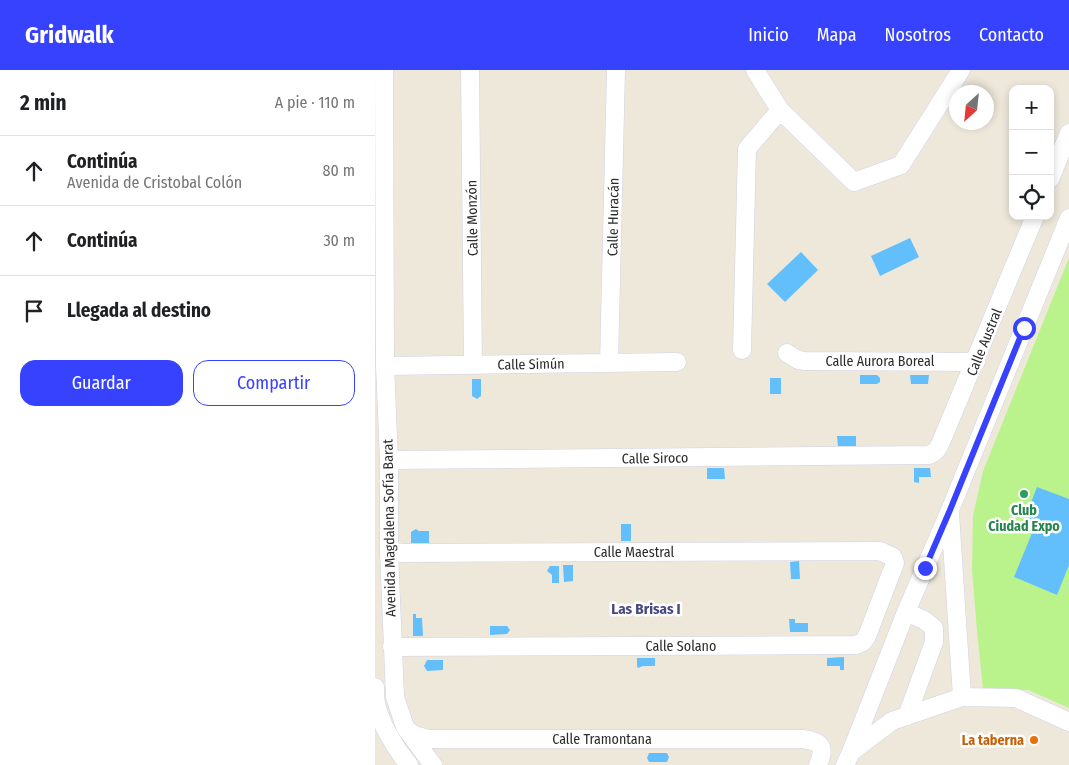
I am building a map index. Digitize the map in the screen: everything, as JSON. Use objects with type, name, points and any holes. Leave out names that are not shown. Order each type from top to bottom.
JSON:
[{"type":"street","name":"Avenida Magdalena Sofía Barat","points":[[383,70],[385,366],[389,460],[389,552],[395,697],[405,727],[433,765]]},
{"type":"street","name":"Calle Monzón","points":[[470,70],[473,365]]},
{"type":"street","name":"Calle Huracán","points":[[609,363],[616,70]]},
{"type":"street","points":[[755,70],[780,110],[854,182],[901,165],[961,70]]},
{"type":"street","points":[[743,350],[747,149],[780,110]]},
{"type":"street","points":[[1052,175],[1069,133]]},
{"type":"street","points":[[848,759],[906,612],[950,510],[1069,218]]},
{"type":"street","name":"Calle Austral","points":[[921,456],[934,453],[938,449],[976,362],[1033,220]]},
{"type":"street","name":"Calle Aurora Boreal","points":[[787,353],[798,360],[805,361],[976,362]]},
{"type":"street","name":"Calle Simún","points":[[385,366],[677,362]]},
{"type":"street","name":"Calle Siroco","points":[[389,460],[921,456]]},
{"type":"street","points":[[950,510],[962,697]]},
{"type":"street","name":"Calle Maestral","points":[[389,552],[402,554],[880,551]]},
{"type":"street","name":"Calle Solano","points":[[392,647],[856,645],[863,642],[867,636],[895,563],[893,557],[880,551]]},
{"type":"street","points":[[925,568],[935,562],[941,562],[949,566],[955,578]]},
{"type":"street","points":[[906,612],[934,628],[934,642],[907,716]]},
{"type":"street","points":[[375,687],[376,703],[388,733],[398,752],[409,765]]},
{"type":"street","points":[[848,759],[892,721],[962,697],[1016,698],[1069,722]]},
{"type":"street","name":"Calle Tramontana","points":[[405,727],[414,735],[428,739],[803,739],[819,743],[822,748],[822,755],[818,765]]},
{"type":"green space","name":"Club Ciudad Expo","points":[[1069,258],[1069,708],[1028,690],[983,689],[972,570],[973,516],[983,471]]},
{"type":"water","points":[[910,238],[919,257],[880,276],[871,256]]},
{"type":"water","points":[[801,252],[818,270],[785,302],[767,284]]},
{"type":"water","points":[[860,375],[877,375],[880,378],[880,382],[877,384],[860,384]]},
{"type":"water","points":[[910,375],[929,375],[928,384],[911,384]]},
{"type":"water","points":[[770,378],[781,378],[781,394],[770,394]]},
{"type":"water","points":[[472,379],[481,379],[481,396],[477,399],[472,396]]},
{"type":"water","points":[[837,436],[856,436],[856,446],[838,446]]},
{"type":"water","points":[[707,468],[724,468],[725,479],[707,479]]},
{"type":"water","points":[[914,468],[930,468],[931,477],[919,477],[919,483],[914,482]]},
{"type":"water","points":[[1037,487],[1069,499],[1069,565],[1057,595],[1014,577],[1032,533],[1021,528]]},
{"type":"water","points":[[621,524],[631,524],[631,541],[621,541]]},
{"type":"water","points":[[416,529],[419,531],[429,531],[429,543],[411,543],[411,532]]},
{"type":"water","points":[[799,561],[800,579],[791,579],[790,562]]},
{"type":"water","points":[[563,565],[573,565],[573,581],[564,582]]},
{"type":"water","points":[[550,566],[559,566],[559,583],[552,583],[552,575],[547,571]]},
{"type":"water","points":[[413,614],[416,614],[416,618],[422,618],[423,636],[413,636]]},
{"type":"water","points":[[789,619],[795,619],[795,623],[808,623],[808,632],[790,632]]},
{"type":"water","points":[[490,626],[507,626],[510,630],[507,634],[490,635]]},
{"type":"water","points":[[844,657],[844,670],[840,670],[840,666],[827,666],[827,658]]},
{"type":"water","points":[[637,658],[655,658],[655,666],[638,668]]},
{"type":"water","points":[[427,660],[443,660],[443,670],[427,671],[424,666]]},
{"type":"water","points":[[649,753],[667,753],[669,757],[667,762],[649,762],[647,758]]},
{"type":"place","name":"Club Ciudad Expo","points":[[1024,494]]},
{"type":"place","name":"La taberna","points":[[1034,740]]},
{"type":"district","name":"Las Brisas I","points":[[646,609]]},
{"type":"route","points":[[925,568],[1024,328]]}]
